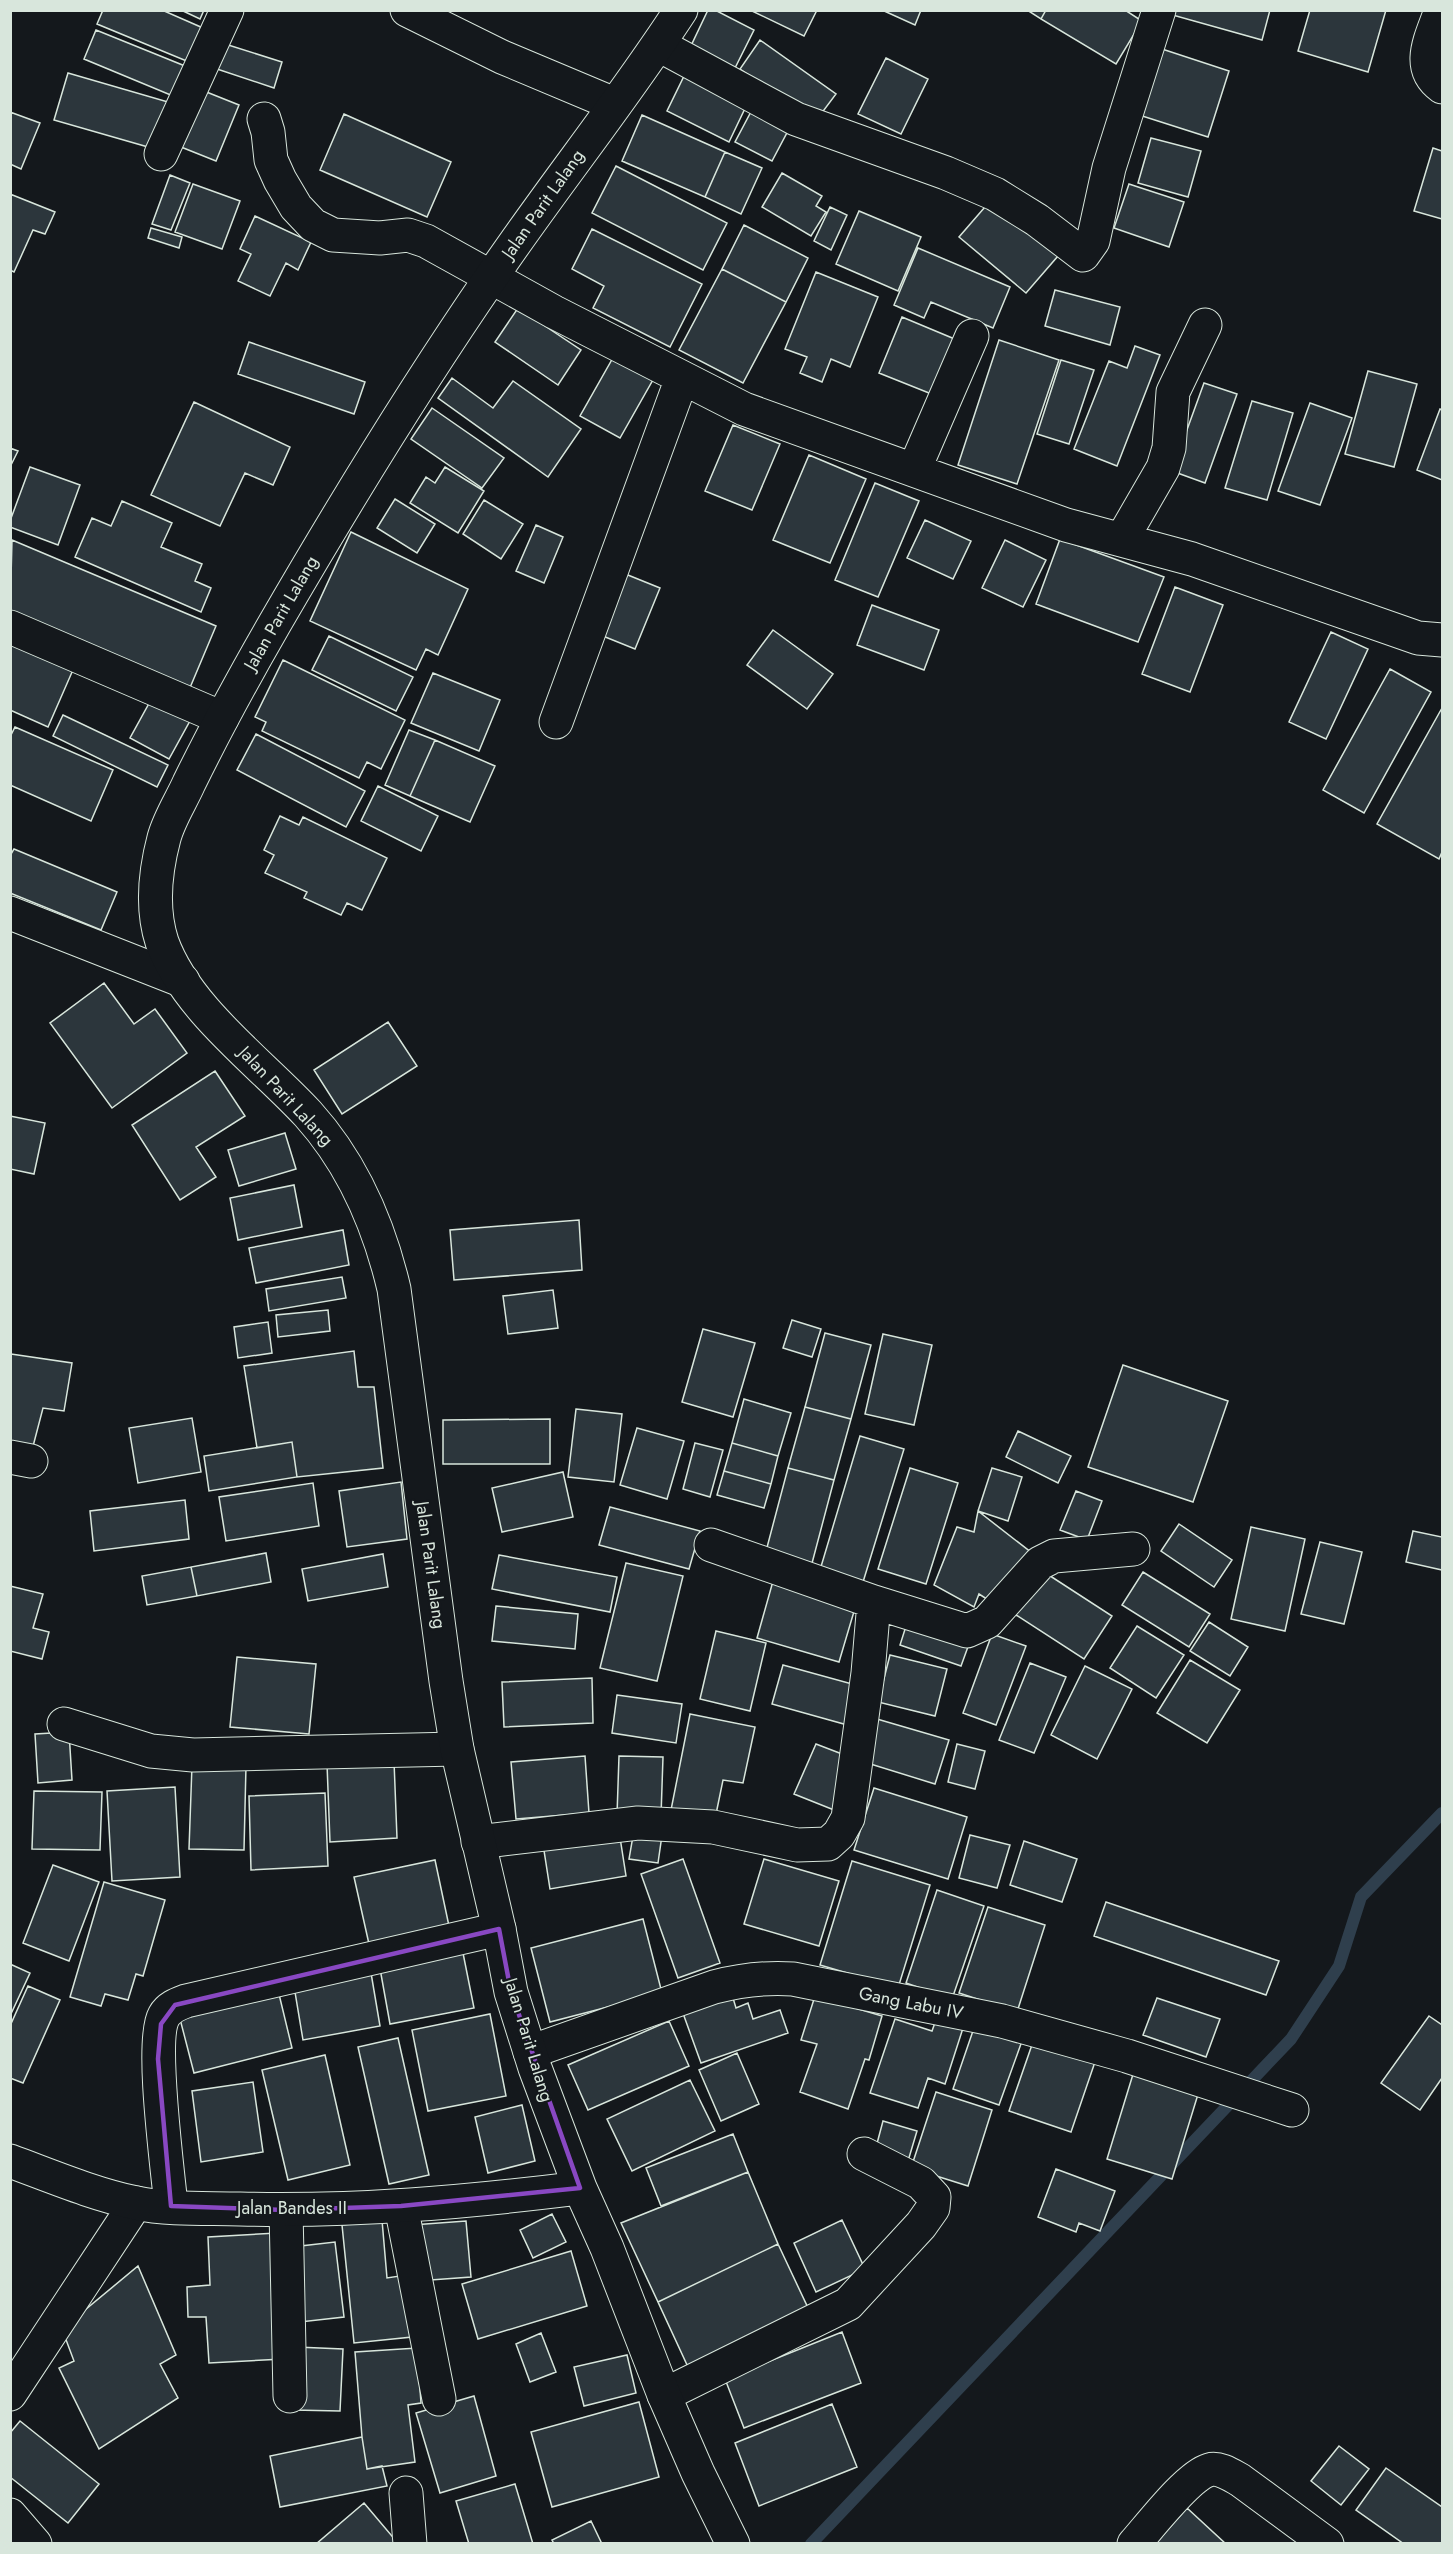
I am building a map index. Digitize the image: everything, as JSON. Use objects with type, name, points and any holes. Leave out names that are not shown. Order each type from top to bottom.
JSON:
[{"type":"street","points":[[162,153],[227,10]]},
{"type":"street","points":[[407,10],[502,57],[615,104]]},
{"type":"street","name":"Jalan Parit Lalang","points":[[681,10],[659,45],[492,276],[352,489],[222,718],[165,833],[156,874],[155,909],[163,943],[183,981],[217,1024],[308,1114],[329,1139],[355,1179],[386,1253],[394,1289],[457,1749],[500,1929],[511,1992],[530,2052],[580,2188],[626,2296],[664,2396],[733,2544]]},
{"type":"street","points":[[659,45],[796,119],[946,173],[995,194],[1037,220],[1083,255],[1093,241],[1109,168],[1159,10]]},
{"type":"street","points":[[1441,10],[1425,56],[1429,75],[1443,87]]},
{"type":"street","points":[[264,119],[271,160],[296,207],[313,225],[333,235],[380,238],[408,235],[426,241],[554,312],[744,409],[1066,525],[1192,559],[1418,638],[1443,640]]},
{"type":"street","points":[[1122,539],[1163,468],[1169,448],[1173,392],[1205,325]]},
{"type":"street","points":[[914,470],[972,336]]},
{"type":"street","points":[[555,722],[682,378]]},
{"type":"street","points":[[10,627],[222,718]]},
{"type":"street","points":[[10,913],[183,981]]},
{"type":"street","points":[[711,1545],[874,1602],[967,1631],[987,1622],[1041,1563],[1054,1556],[1065,1553],[1132,1549]]},
{"type":"street","points":[[478,1842],[647,1823],[713,1827],[797,1845],[828,1844],[839,1834],[848,1818],[868,1673],[874,1602]]},
{"type":"street","points":[[64,1724],[151,1751],[193,1755],[457,1749]]},
{"type":"street","points":[[171,2206],[158,2059],[161,2024],[168,2010],[186,2001],[500,1929]]},
{"type":"street","name":"Gang Labu IV","points":[[530,2052],[714,1987],[741,1980],[793,1979],[1002,2021],[1127,2056],[1292,2110]]},
{"type":"street","points":[[664,2396],[848,2304],[921,2225],[933,2208],[934,2197],[921,2183],[864,2154]]},
{"type":"street","name":"Jalan Bandes II","points":[[10,2161],[136,2203],[171,2206],[286,2210],[401,2206],[460,2203],[580,2188]]},
{"type":"street","points":[[10,2394],[136,2203]]},
{"type":"street","points":[[401,2206],[439,2399]]},
{"type":"street","points":[[286,2210],[290,2396]]},
{"type":"street","points":[[1134,2544],[1190,2482],[1209,2470],[1226,2472],[1240,2480],[1327,2544]]},
{"type":"street","points":[[406,2493],[410,2544]]},
{"type":"street","points":[[10,2515],[35,2544]]},
{"type":"highlighted area","points":[[499,1929],[511,1992],[580,2188],[401,2206],[286,2210],[171,2206],[158,2059],[161,2024],[175,2005]]},
{"type":"building","points":[[103,10],[162,10],[203,28],[189,62],[97,24]]},
{"type":"building","points":[[181,10],[204,10],[200,19]]},
{"type":"building","points":[[708,10],[715,10],[754,30],[733,72],[689,50]]},
{"type":"building","points":[[750,10],[817,10],[804,36]]},
{"type":"building","points":[[882,10],[921,10],[915,25]]},
{"type":"building","points":[[1027,10],[1046,10],[1041,19]]},
{"type":"building","points":[[1046,10],[1125,10],[1142,21],[1116,64],[1041,19]]},
{"type":"building","points":[[1170,10],[1270,10],[1262,40],[1169,14]]},
{"type":"building","points":[[1310,10],[1386,10],[1368,72],[1298,51]]},
{"type":"building","points":[[96,30],[185,66],[173,96],[84,59]]},
{"type":"building","points":[[760,40],[836,94],[815,122],[740,69]]},
{"type":"building","points":[[222,43],[282,62],[274,88],[214,68]]},
{"type":"building","points":[[1159,48],[1229,71],[1208,137],[1136,114]]},
{"type":"building","points":[[886,58],[928,79],[901,134],[858,114]]},
{"type":"building","points":[[687,70],[749,100],[729,142],[667,111]]},
{"type":"building","points":[[68,73],[168,102],[155,149],[54,120]]},
{"type":"building","points":[[199,89],[239,105],[216,161],[176,145]]},
{"type":"building","points":[[753,108],[790,127],[772,161],[735,142]]},
{"type":"building","points":[[10,112],[40,123],[21,169],[10,164]]},
{"type":"building","points":[[344,114],[451,162],[427,217],[320,170]]},
{"type":"building","points":[[642,115],[725,152],[705,197],[622,161]]},
{"type":"building","points":[[1151,138],[1201,151],[1188,197],[1138,183]]},
{"type":"building","points":[[1433,148],[1442,151],[1442,219],[1414,211]]},
{"type":"building","points":[[725,152],[762,168],[741,214],[705,197]]},
{"type":"building","points":[[616,166],[727,223],[703,270],[592,213]]},
{"type":"building","points":[[782,173],[822,196],[816,206],[826,212],[811,236],[762,207]]},
{"type":"building","points":[[170,175],[190,183],[171,230],[152,224]]},
{"type":"building","points":[[193,184],[240,201],[222,249],[175,232]]},
{"type":"building","points":[[1129,184],[1184,202],[1169,247],[1114,228]]},
{"type":"building","points":[[10,194],[55,212],[45,234],[33,230],[14,272],[10,270]]},
{"type":"building","points":[[991,200],[1058,256],[1026,293],[959,237]]},
{"type":"building","points":[[830,207],[847,215],[831,250],[814,241]]},
{"type":"building","points":[[859,211],[921,237],[898,291],[836,264]]},
{"type":"building","points":[[255,216],[311,242],[298,270],[286,263],[270,296],[238,281],[251,254],[240,249]]},
{"type":"building","points":[[744,225],[808,258],[786,302],[722,269]]},
{"type":"building","points":[[151,228],[182,237],[179,248],[148,238]]},
{"type":"building","points":[[592,229],[702,284],[670,347],[593,308],[604,286],[572,269]]},
{"type":"building","points":[[918,248],[1010,287],[993,328],[931,302],[924,318],[894,305]]},
{"type":"building","points":[[722,269],[786,302],[743,383],[679,350]]},
{"type":"building","points":[[816,272],[878,297],[850,367],[831,359],[822,382],[800,373],[807,357],[785,349]]},
{"type":"building","points":[[1055,290],[1120,307],[1110,345],[1045,326]]},
{"type":"building","points":[[518,308],[581,350],[558,385],[495,342]]},
{"type":"building","points":[[902,317],[957,340],[934,395],[879,373]]},
{"type":"building","points":[[999,340],[1059,360],[1017,484],[958,465]]},
{"type":"building","points":[[249,342],[365,382],[354,414],[238,374]]},
{"type":"building","points":[[1135,346],[1160,355],[1117,466],[1074,449],[1109,361],[1127,368]]},
{"type":"building","points":[[614,356],[654,378],[620,438],[580,416]]},
{"type":"building","points":[[1061,360],[1094,370],[1069,444],[1037,434]]},
{"type":"building","points":[[1368,371],[1417,384],[1394,467],[1345,454]]},
{"type":"building","points":[[452,378],[493,408],[513,381],[581,429],[548,477],[438,398]]},
{"type":"building","points":[[1204,383],[1237,394],[1205,483],[1172,471]]},
{"type":"building","points":[[1252,401],[1293,413],[1267,500],[1225,488]]},
{"type":"building","points":[[194,402],[290,447],[273,485],[245,473],[220,526],[151,495]]},
{"type":"building","points":[[1310,403],[1352,418],[1320,505],[1278,491]]},
{"type":"building","points":[[432,408],[504,458],[482,488],[411,439]]},
{"type":"building","points":[[1440,409],[1442,410],[1442,480],[1417,470]]},
{"type":"building","points":[[733,425],[780,444],[752,510],[705,491]]},
{"type":"building","points":[[10,448],[18,451],[10,467]]},
{"type":"building","points":[[809,455],[866,479],[830,563],[773,540]]},
{"type":"building","points":[[30,467],[80,485],[58,545],[10,527],[10,521]]},
{"type":"building","points":[[445,467],[484,491],[458,533],[410,503],[426,477],[435,483]]},
{"type":"building","points":[[875,483],[919,501],[878,597],[835,580]]},
{"type":"building","points":[[395,499],[435,524],[417,553],[377,528]]},
{"type":"building","points":[[484,500],[523,524],[501,559],[463,534]]},
{"type":"building","points":[[122,501],[172,523],[161,547],[202,564],[195,581],[211,588],[201,612],[75,557],[92,518],[111,526]]},
{"type":"building","points":[[925,520],[971,541],[953,579],[907,558]]},
{"type":"building","points":[[536,525],[563,537],[544,583],[516,571]]},
{"type":"building","points":[[351,532],[468,589],[438,655],[426,649],[416,670],[310,621]]},
{"type":"building","points":[[1060,539],[1164,577],[1138,642],[1036,604]]},
{"type":"building","points":[[12,540],[216,626],[189,690],[10,615]]},
{"type":"building","points":[[1005,540],[1046,560],[1023,607],[982,588]]},
{"type":"building","points":[[618,571],[660,588],[635,649],[593,632]]},
{"type":"building","points":[[1175,587],[1223,605],[1190,692],[1142,674]]},
{"type":"building","points":[[872,605],[939,630],[924,670],[857,645]]},
{"type":"building","points":[[773,630],[833,674],[807,709],[747,665]]},
{"type":"building","points":[[1331,632],[1368,649],[1326,739],[1289,722]]},
{"type":"building","points":[[10,633],[76,663],[48,727],[10,710]]},
{"type":"building","points":[[329,636],[413,677],[396,711],[312,670]]},
{"type":"building","points":[[283,660],[405,720],[381,769],[367,762],[359,778],[262,731],[266,722],[255,717]]},
{"type":"building","points":[[1390,669],[1431,692],[1364,813],[1323,790]]},
{"type":"building","points":[[433,673],[500,700],[479,751],[411,723]]},
{"type":"building","points":[[152,698],[191,719],[169,759],[130,738]]},
{"type":"building","points":[[1442,708],[1442,852],[1439,859],[1377,824]]},
{"type":"building","points":[[63,715],[168,765],[157,787],[53,736]]},
{"type":"building","points":[[15,727],[113,770],[91,821],[10,785],[10,737]]},
{"type":"building","points":[[409,730],[435,740],[410,796],[385,785]]},
{"type":"building","points":[[256,734],[365,791],[346,827],[237,770]]},
{"type":"building","points":[[435,740],[495,766],[470,822],[410,796]]},
{"type":"building","points":[[378,786],[438,816],[421,851],[361,821]]},
{"type":"building","points":[[280,816],[299,825],[303,817],[387,858],[362,910],[347,903],[341,915],[304,898],[307,892],[265,873],[274,855],[264,850]]},
{"type":"building","points":[[14,849],[117,892],[101,930],[10,893],[10,856]]},
{"type":"building","points":[[104,983],[134,1024],[155,1009],[187,1053],[112,1108],[50,1023]]},
{"type":"building","points":[[388,1022],[417,1066],[342,1114],[314,1070]]},
{"type":"building","points":[[215,1071],[245,1116],[196,1147],[216,1177],[180,1200],[132,1125]]},
{"type":"building","points":[[10,1116],[45,1123],[34,1174],[10,1169]]},
{"type":"building","points":[[285,1133],[296,1169],[239,1186],[228,1150]]},
{"type":"building","points":[[294,1185],[302,1227],[238,1240],[230,1198]]},
{"type":"building","points":[[579,1220],[582,1270],[454,1280],[450,1230]]},
{"type":"building","points":[[343,1230],[349,1265],[256,1283],[249,1248]]},
{"type":"building","points":[[342,1277],[346,1298],[269,1311],[266,1289]]},
{"type":"building","points":[[553,1290],[558,1328],[508,1334],[503,1296]]},
{"type":"building","points":[[328,1310],[330,1331],[278,1337],[276,1315]]},
{"type":"building","points":[[792,1320],[821,1329],[812,1357],[783,1348]]},
{"type":"building","points":[[268,1322],[272,1353],[238,1358],[234,1327]]},
{"type":"building","points":[[703,1329],[755,1343],[733,1417],[682,1402]]},
{"type":"building","points":[[825,1333],[871,1345],[851,1419],[805,1407]]},
{"type":"building","points":[[883,1334],[932,1345],[914,1425],[865,1414]]},
{"type":"building","points":[[354,1351],[358,1387],[374,1387],[383,1468],[297,1477],[292,1442],[257,1448],[244,1366]]},
{"type":"building","points":[[11,1354],[72,1363],[64,1411],[43,1408],[31,1454],[10,1448]]},
{"type":"building","points":[[1123,1365],[1228,1401],[1193,1502],[1088,1467]]},
{"type":"building","points":[[744,1399],[791,1413],[778,1456],[732,1443]]},
{"type":"building","points":[[805,1407],[851,1419],[834,1480],[788,1468]]},
{"type":"building","points":[[576,1409],[622,1414],[614,1482],[568,1477]]},
{"type":"building","points":[[192,1418],[201,1472],[138,1483],[129,1428]]},
{"type":"building","points":[[550,1419],[550,1464],[443,1464],[443,1420]]},
{"type":"building","points":[[637,1428],[684,1441],[667,1499],[620,1485]]},
{"type":"building","points":[[1018,1431],[1071,1456],[1058,1483],[1006,1457]]},
{"type":"building","points":[[860,1436],[904,1449],[863,1582],[820,1570]]},
{"type":"building","points":[[292,1442],[297,1477],[209,1491],[204,1456]]},
{"type":"building","points":[[695,1443],[723,1450],[710,1497],[683,1489]]},
{"type":"building","points":[[732,1443],[778,1456],[771,1484],[724,1471]]},
{"type":"building","points":[[788,1468],[834,1480],[811,1567],[765,1555]]},
{"type":"building","points":[[910,1468],[958,1483],[926,1584],[878,1569]]},
{"type":"building","points":[[992,1468],[1022,1477],[1008,1521],[978,1511]]},
{"type":"building","points":[[724,1471],[771,1484],[764,1508],[717,1495]]},
{"type":"building","points":[[563,1472],[573,1517],[502,1532],[492,1488]]},
{"type":"building","points":[[401,1482],[407,1539],[347,1547],[339,1491]]},
{"type":"building","points":[[313,1483],[319,1526],[226,1541],[219,1497]]},
{"type":"building","points":[[1076,1491],[1102,1501],[1087,1540],[1060,1530]]},
{"type":"building","points":[[185,1500],[189,1539],[94,1551],[90,1511]]},
{"type":"building","points":[[610,1507],[700,1531],[689,1569],[599,1545]]},
{"type":"building","points":[[978,1511],[1032,1553],[996,1605],[979,1594],[974,1607],[934,1585],[957,1527],[974,1532]]},
{"type":"building","points":[[1179,1524],[1232,1560],[1214,1587],[1161,1551]]},
{"type":"building","points":[[1251,1527],[1305,1539],[1285,1631],[1231,1619]]},
{"type":"building","points":[[1413,1531],[1442,1537],[1442,1570],[1406,1562]]},
{"type":"building","points":[[1320,1542],[1362,1552],[1344,1624],[1301,1614]]},
{"type":"building","points":[[266,1553],[271,1582],[197,1596],[191,1567]]},
{"type":"building","points":[[383,1554],[388,1587],[308,1601],[302,1569]]},
{"type":"building","points":[[499,1555],[617,1577],[610,1612],[492,1589]]},
{"type":"building","points":[[626,1563],[683,1576],[657,1681],[600,1668]]},
{"type":"building","points":[[191,1567],[197,1596],[147,1605],[142,1576]]},
{"type":"building","points":[[1041,1570],[1112,1616],[1084,1659],[1013,1613]]},
{"type":"building","points":[[1143,1572],[1210,1614],[1189,1647],[1122,1605]]},
{"type":"building","points":[[775,1574],[858,1598],[839,1662],[757,1638]]},
{"type":"building","points":[[10,1586],[43,1594],[33,1628],[49,1632],[42,1659],[10,1651]]},
{"type":"building","points":[[496,1606],[578,1614],[575,1649],[492,1641]]},
{"type":"building","points":[[1209,1622],[1248,1647],[1230,1676],[1190,1651]]},
{"type":"building","points":[[907,1623],[969,1644],[961,1666],[900,1645]]},
{"type":"building","points":[[1137,1626],[1184,1655],[1156,1698],[1110,1668]]},
{"type":"building","points":[[716,1631],[766,1643],[750,1711],[700,1699]]},
{"type":"building","points":[[992,1634],[1026,1646],[996,1725],[963,1713]]},
{"type":"building","points":[[890,1655],[947,1669],[935,1716],[878,1702]]},
{"type":"building","points":[[237,1657],[316,1664],[309,1734],[230,1727]]},
{"type":"building","points":[[1190,1660],[1240,1690],[1207,1743],[1157,1713]]},
{"type":"building","points":[[1030,1663],[1066,1677],[1034,1753],[999,1740]]},
{"type":"building","points":[[783,1665],[863,1687],[851,1726],[772,1704]]},
{"type":"building","points":[[1085,1666],[1132,1689],[1097,1759],[1051,1735]]},
{"type":"building","points":[[592,1678],[593,1723],[504,1727],[502,1682]]},
{"type":"building","points":[[617,1695],[682,1704],[676,1743],[612,1733]]},
{"type":"building","points":[[690,1714],[755,1727],[743,1783],[723,1780],[715,1819],[671,1810]]},
{"type":"building","points":[[877,1719],[949,1740],[935,1784],[864,1762]]},
{"type":"building","points":[[69,1732],[72,1780],[38,1783],[35,1734]]},
{"type":"building","points":[[816,1744],[855,1759],[834,1810],[794,1794]]},
{"type":"building","points":[[957,1744],[985,1751],[975,1789],[948,1782]]},
{"type":"building","points":[[585,1756],[589,1813],[516,1819],[511,1762]]},
{"type":"building","points":[[619,1756],[663,1757],[661,1816],[617,1815]]},
{"type":"building","points":[[394,1761],[397,1838],[330,1842],[327,1764]]},
{"type":"building","points":[[192,1765],[246,1766],[244,1850],[189,1849]]},
{"type":"building","points":[[175,1787],[180,1877],[112,1881],[107,1791]]},
{"type":"building","points":[[874,1788],[967,1817],[948,1879],[854,1850]]},
{"type":"building","points":[[34,1791],[102,1792],[100,1850],[32,1849]]},
{"type":"building","points":[[325,1793],[328,1866],[251,1870],[249,1796]]},
{"type":"building","points":[[634,1830],[662,1835],[658,1863],[629,1859]]},
{"type":"building","points":[[619,1831],[626,1876],[550,1889],[543,1844]]},
{"type":"building","points":[[970,1835],[1010,1845],[997,1888],[959,1878]]},
{"type":"building","points":[[1024,1841],[1077,1859],[1062,1902],[1010,1885]]},
{"type":"building","points":[[683,1859],[720,1963],[678,1978],[641,1874]]},
{"type":"building","points":[[764,1859],[839,1881],[819,1946],[744,1924]]},
{"type":"building","points":[[435,1860],[449,1926],[369,1944],[354,1877]]},
{"type":"building","points":[[852,1861],[930,1885],[898,1988],[820,1965]]},
{"type":"building","points":[[53,1865],[99,1882],[69,1961],[23,1943]]},
{"type":"building","points":[[104,1882],[165,1900],[143,1976],[136,1974],[128,2000],[105,1994],[101,2006],[70,1997]]},
{"type":"building","points":[[937,1890],[984,1906],[952,1999],[906,1983]]},
{"type":"building","points":[[1106,1902],[1279,1961],[1266,1995],[1094,1936]]},
{"type":"building","points":[[988,1907],[1045,1925],[1017,2012],[959,1993]]},
{"type":"building","points":[[643,1919],[662,1993],[550,2022],[531,1948]]},
{"type":"building","points":[[462,1948],[474,2008],[390,2024],[379,1963]]},
{"type":"building","points":[[10,1964],[30,1973],[10,2016]]},
{"type":"building","points":[[370,1967],[380,2026],[303,2040],[293,1980]]},
{"type":"building","points":[[28,1986],[60,2000],[23,2083],[10,2078],[10,2026]]},
{"type":"building","points":[[730,1988],[736,2008],[748,2003],[753,2019],[780,2010],[788,2033],[701,2063],[680,2005]]},
{"type":"building","points":[[278,1990],[292,2048],[194,2073],[179,2015]]},
{"type":"building","points":[[815,1996],[882,2016],[869,2060],[865,2059],[848,2109],[800,2092],[817,2044],[801,2040]]},
{"type":"building","points":[[1157,1998],[1220,2019],[1206,2057],[1143,2035]]},
{"type":"building","points":[[490,2014],[506,2096],[428,2111],[412,2030]]},
{"type":"building","points":[[1429,2016],[1442,2025],[1442,2078],[1420,2110],[1381,2083]]},
{"type":"building","points":[[937,2017],[964,2025],[945,2084],[928,2078],[918,2108],[870,2093],[895,2019],[932,2031]]},
{"type":"building","points":[[669,2021],[689,2066],[588,2110],[568,2065]]},
{"type":"building","points":[[975,2025],[1022,2041],[999,2105],[953,2089]]},
{"type":"building","points":[[398,2038],[429,2175],[389,2184],[358,2047]]},
{"type":"building","points":[[1034,2039],[1096,2059],[1071,2132],[1009,2111]]},
{"type":"building","points":[[737,2053],[759,2104],[721,2121],[699,2070]]},
{"type":"building","points":[[325,2055],[350,2165],[288,2180],[262,2070]]},
{"type":"building","points":[[1134,2071],[1199,2091],[1172,2179],[1107,2159]]},
{"type":"building","points":[[690,2080],[715,2131],[632,2171],[607,2119]]},
{"type":"building","points":[[253,2082],[263,2152],[201,2162],[192,2091]]},
{"type":"building","points":[[936,2092],[992,2110],[968,2186],[911,2168]]},
{"type":"building","points":[[522,2105],[535,2161],[488,2173],[475,2117]]},
{"type":"building","points":[[883,2121],[917,2131],[908,2161],[875,2151]]},
{"type":"building","points":[[733,2134],[748,2172],[661,2206],[646,2168]]},
{"type":"building","points":[[1056,2169],[1115,2191],[1100,2231],[1079,2223],[1076,2232],[1038,2217]]},
{"type":"building","points":[[748,2172],[778,2244],[658,2302],[621,2223]]},
{"type":"building","points":[[552,2214],[566,2242],[533,2258],[520,2230]]},
{"type":"building","points":[[382,2220],[387,2278],[406,2275],[412,2337],[354,2343],[342,2225]]},
{"type":"building","points":[[842,2220],[865,2269],[816,2292],[794,2243]]},
{"type":"building","points":[[466,2221],[471,2277],[417,2281],[412,2225]]},
{"type":"building","points":[[277,2233],[283,2359],[209,2363],[206,2317],[188,2317],[187,2287],[210,2285],[208,2237]]},
{"type":"building","points":[[335,2242],[344,2317],[300,2322],[292,2247]]},
{"type":"building","points":[[778,2244],[809,2310],[688,2367],[658,2302]]},
{"type":"building","points":[[571,2251],[587,2306],[478,2339],[462,2284]]},
{"type":"building","points":[[138,2266],[176,2355],[160,2364],[178,2398],[99,2449],[59,2368],[74,2361],[62,2329]]},
{"type":"building","points":[[842,2332],[861,2383],[744,2428],[725,2379]]},
{"type":"building","points":[[541,2333],[556,2372],[530,2382],[516,2344]]},
{"type":"building","points":[[296,2347],[343,2349],[340,2411],[293,2410]]},
{"type":"building","points":[[417,2348],[421,2403],[408,2405],[415,2462],[367,2469],[355,2352]]},
{"type":"building","points":[[627,2355],[636,2393],[584,2406],[574,2367]]},
{"type":"building","points":[[474,2396],[496,2476],[440,2493],[416,2413]]},
{"type":"building","points":[[639,2402],[659,2477],[552,2507],[531,2432]]},
{"type":"building","points":[[832,2404],[857,2467],[759,2506],[735,2443]]},
{"type":"building","points":[[20,2421],[99,2484],[68,2523],[10,2477],[10,2433]]},
{"type":"building","points":[[362,2437],[367,2469],[382,2466],[387,2486],[280,2507],[270,2456]]},
{"type":"building","points":[[1339,2446],[1369,2469],[1341,2505],[1311,2481]]},
{"type":"building","points":[[1386,2468],[1442,2507],[1442,2544],[1404,2544],[1356,2510]]},
{"type":"building","points":[[515,2484],[533,2544],[469,2544],[456,2501]]},
{"type":"building","points":[[364,2503],[397,2542],[396,2544],[316,2544]]},
{"type":"building","points":[[1187,2508],[1226,2544],[1155,2544]]},
{"type":"building","points":[[591,2521],[602,2544],[554,2544],[552,2540]]},
{"type":"waterway","points":[[811,2544],[1291,2039],[1339,1966],[1361,1897],[1442,1813]]}]
